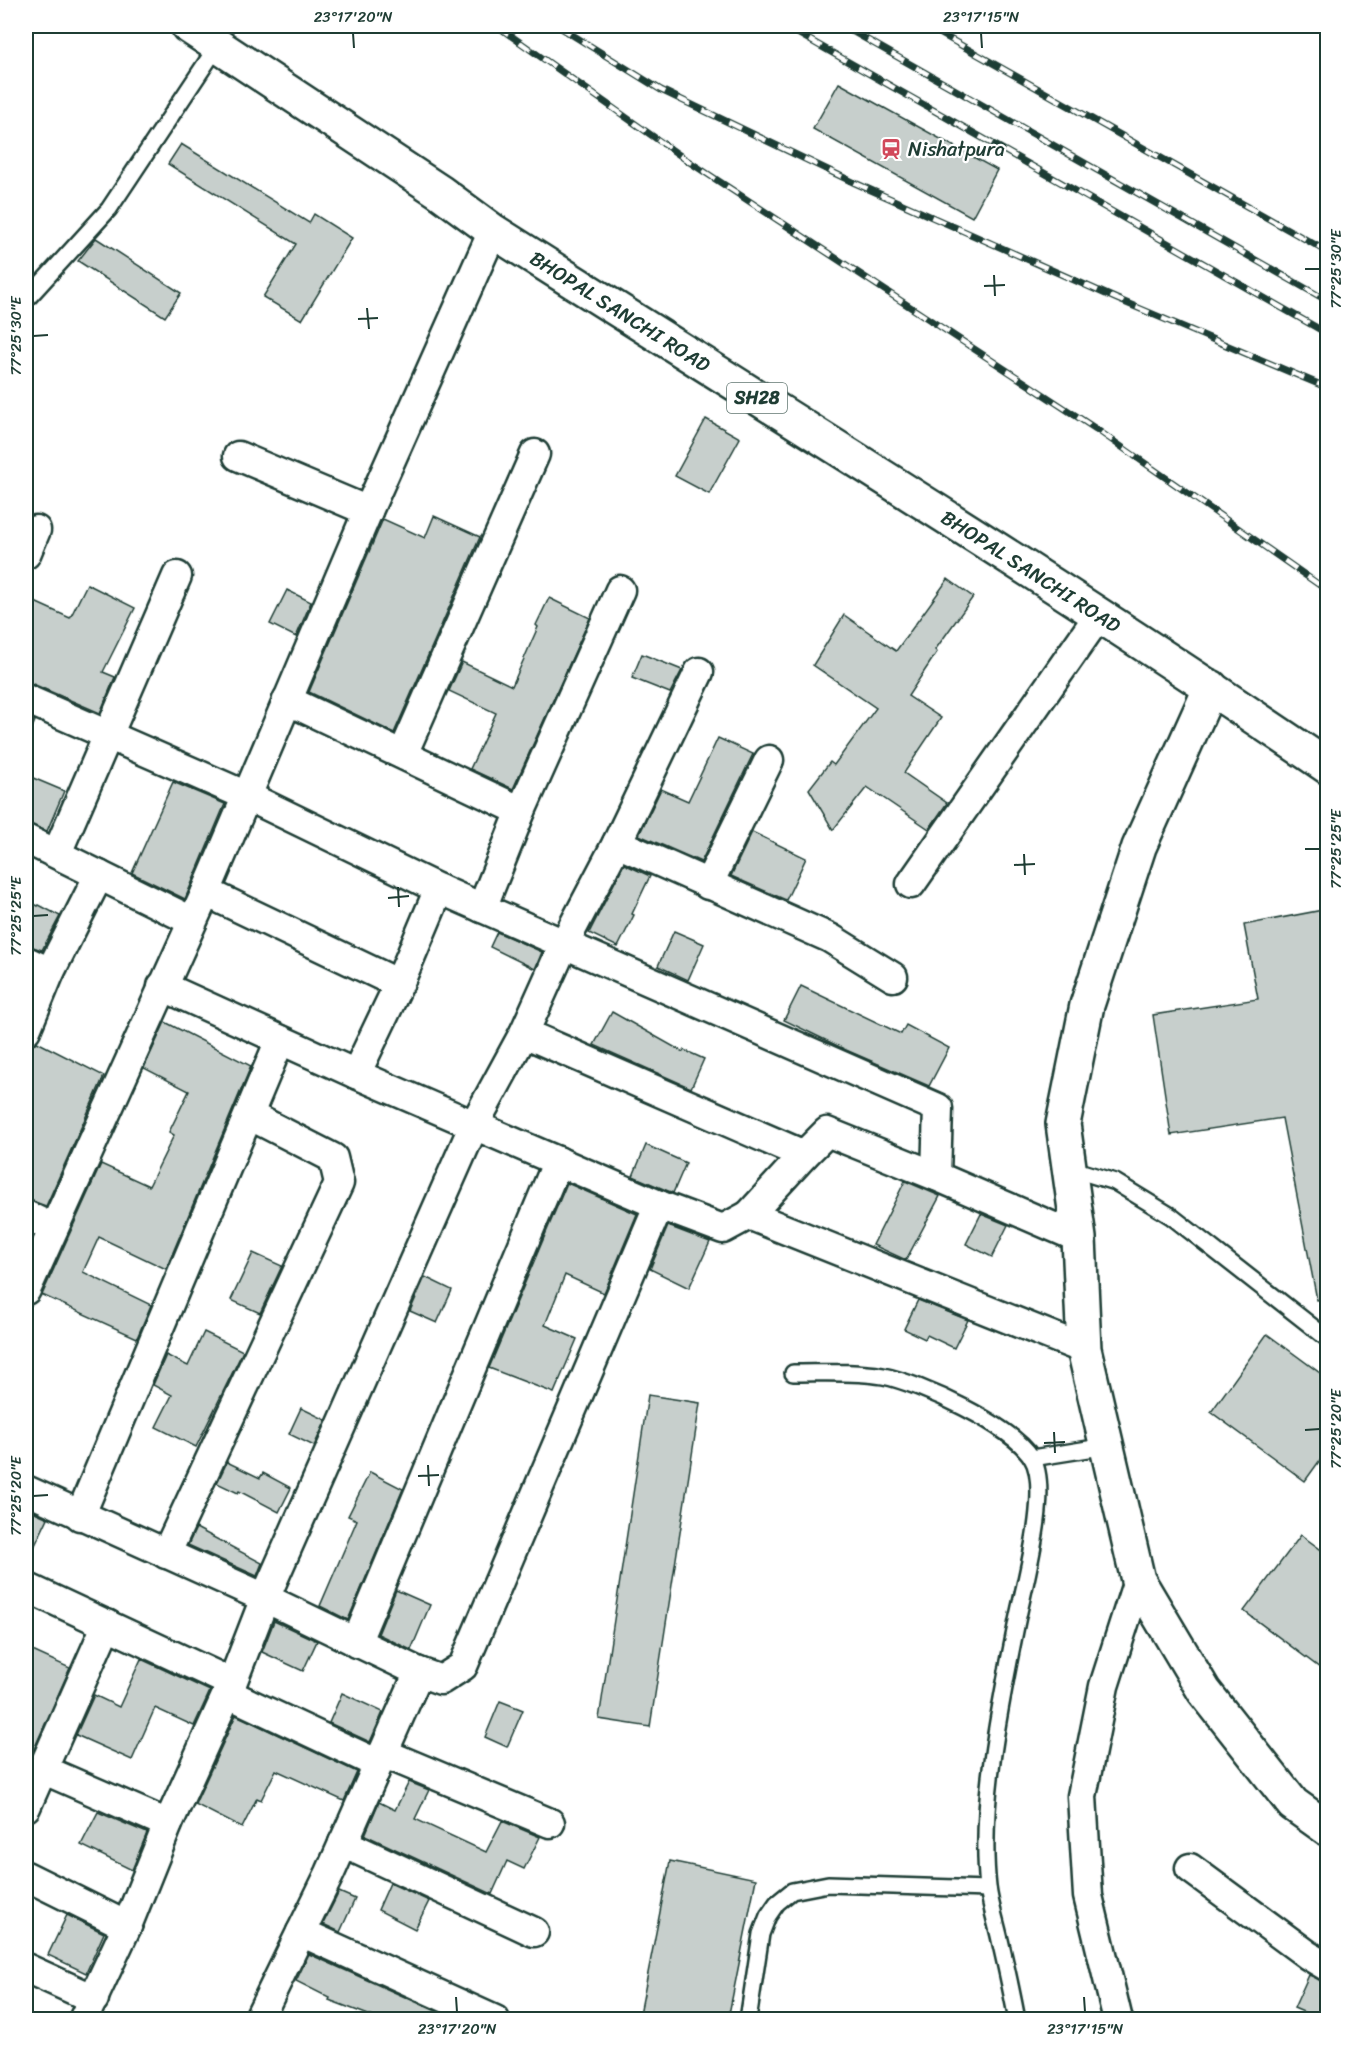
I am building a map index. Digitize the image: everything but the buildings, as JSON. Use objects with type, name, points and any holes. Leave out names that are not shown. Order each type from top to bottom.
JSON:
[{"type":"main road","name":"BHOPAL SANCHI ROAD","points":[[188,26],[441,192],[493,231],[1099,615],[1211,687],[1328,767]]},
{"type":"main road","points":[[1211,687],[1139,847],[1087,1005],[1063,1124],[1079,1238],[1084,1349],[1138,1580],[1204,1691],[1293,1804],[1328,1829]]},
{"type":"street","points":[[26,1290],[206,892],[368,511],[493,231]]},
{"type":"street","points":[[403,754],[535,454]]},
{"type":"street","points":[[238,456],[368,511]]},
{"type":"street","points":[[57,853],[177,576]]},
{"type":"street","points":[[482,908],[521,811],[620,590]]},
{"type":"street","points":[[911,884],[1099,615]]},
{"type":"street","points":[[26,1968],[88,2009],[127,1926],[168,1824],[230,1688],[266,1598],[474,1125],[524,1033],[564,944],[699,672]]},
{"type":"street","points":[[26,699],[247,796],[482,908],[938,1108],[936,1176]]},
{"type":"street","points":[[287,700],[521,811]]},
{"type":"street","points":[[708,885],[769,760]]},
{"type":"street","points":[[26,839],[192,921]]},
{"type":"street","points":[[616,843],[830,938],[893,977]]},
{"type":"street","points":[[26,1030],[38,967],[99,875]]},
{"type":"street","points":[[356,1074],[399,984],[440,889]]},
{"type":"street","points":[[206,892],[399,984]]},
{"type":"street","points":[[162,986],[356,1074],[659,1205],[723,1229],[749,1215],[827,1132],[1079,1238]]},
{"type":"street","points":[[524,1033],[804,1155]]},
{"type":"street","points":[[80,1516],[280,1040]]},
{"type":"street","points":[[166,1554],[339,1183],[333,1158],[249,1114]]},
{"type":"street","points":[[356,1643],[558,1161]]},
{"type":"street","points":[[26,1490],[266,1598],[419,1672],[441,1680],[464,1665],[659,1205]]},
{"type":"street","points":[[26,1215],[53,1228]]},
{"type":"street","points":[[749,1215],[1084,1349]]},
{"type":"street","points":[[1118,2019],[1088,1896],[1082,1796],[1104,1686],[1138,1580]]},
{"type":"street","points":[[26,1587],[107,1624],[230,1688],[381,1758],[550,1823]]},
{"type":"street","points":[[26,1807],[107,1624]]},
{"type":"street","points":[[258,2019],[343,1843],[419,1672]]},
{"type":"street","points":[[42,1769],[168,1824]]},
{"type":"street","points":[[343,1843],[534,1932]]},
{"type":"street","points":[[1190,1868],[1308,1955],[1328,1967]]},
{"type":"street","points":[[26,1876],[127,1926]]},
{"type":"street","points":[[301,1932],[495,2019]]},
{"type":"lane","points":[[26,300],[110,209],[218,45]]},
{"type":"lane","points":[[1069,1168],[1115,1182],[1171,1216],[1328,1339]]},
{"type":"lane","points":[[793,1373],[860,1373],[911,1383],[1000,1429],[1021,1444],[1032,1458],[1037,1470],[1041,1495],[1009,1660],[991,1772],[986,1854],[988,1889],[1017,2019]]},
{"type":"lane","points":[[1032,1458],[1107,1446]]},
{"type":"lane","points":[[748,2019],[760,1934],[777,1903],[792,1891],[828,1884],[988,1889]]},
{"type":"railway","points":[[497,26],[685,159],[1096,429],[1328,591]]},
{"type":"railway","points":[[558,26],[661,90],[855,183],[1117,299],[1328,388]]},
{"type":"railway","points":[[785,26],[1328,334]]},
{"type":"railway","points":[[843,26],[1328,301]]},
{"type":"railway","points":[[927,26],[1328,252]]},
{"type":"place","name":"Nishatpura","points":[[891,149]]}]
